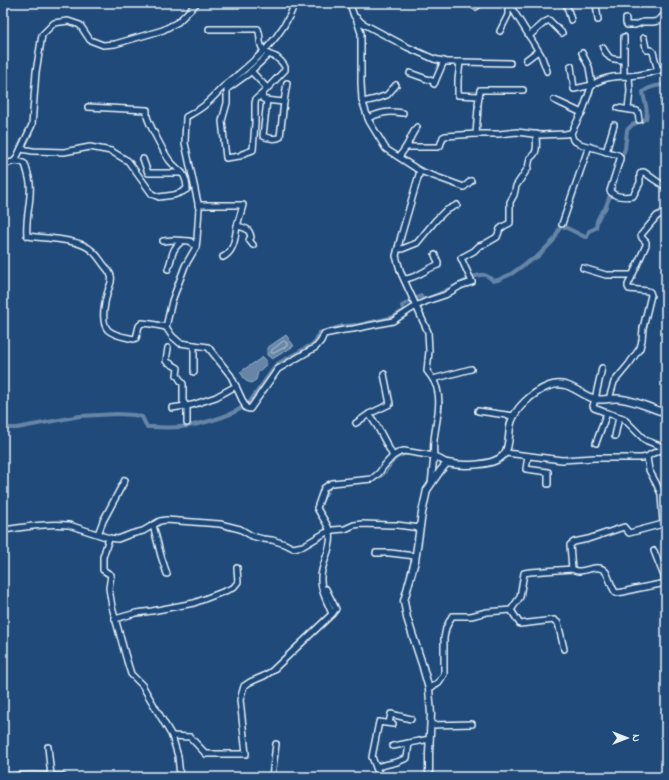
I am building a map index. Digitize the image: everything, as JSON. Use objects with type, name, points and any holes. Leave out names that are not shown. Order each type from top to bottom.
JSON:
[{"type":"main road","points":[[429,777],[431,714],[429,689],[407,618],[404,601],[415,561],[427,490],[447,463],[457,465],[481,464],[497,460],[502,457],[506,453],[511,424],[521,405],[534,394],[549,386],[565,385],[595,399],[622,399],[666,413]]},
{"type":"main road","points":[[3,777],[63,777]]},
{"type":"street","points":[[15,161],[32,125],[36,72],[42,35],[54,23],[68,21],[80,25],[90,40],[102,46],[115,44],[163,30],[178,22],[196,3]]},
{"type":"street","points":[[166,327],[172,300],[185,266],[196,248],[199,208],[185,143],[186,117],[207,104],[214,95],[264,51],[279,34],[291,14],[295,3]]},
{"type":"street","points":[[351,3],[351,7],[361,33],[361,83],[363,102],[369,121],[386,149],[420,171],[464,187],[471,181]]},
{"type":"street","points":[[469,3],[476,8],[481,3]]},
{"type":"street","points":[[500,31],[508,15],[508,3]]},
{"type":"street","points":[[511,3],[510,5],[548,70]]},
{"type":"street","points":[[566,3],[571,20]]},
{"type":"street","points":[[596,3],[598,20]]},
{"type":"street","points":[[626,19],[627,25],[635,25],[643,22],[658,21],[665,16]]},
{"type":"street","points":[[356,18],[362,23],[407,47],[434,59],[460,62],[510,63]]},
{"type":"street","points":[[529,36],[549,20],[562,33]]},
{"type":"street","points":[[209,29],[258,29],[260,44],[264,51],[268,55],[276,57],[285,67],[285,70],[256,99],[253,150],[240,156],[226,158],[222,121],[227,103],[227,89],[251,71],[268,55]]},
{"type":"street","points":[[624,37],[623,60],[630,91],[628,109]]},
{"type":"street","points":[[644,38],[647,50],[651,50],[653,52],[658,71]]},
{"type":"street","points":[[603,48],[609,58],[623,60]]},
{"type":"street","points":[[526,60],[538,51]]},
{"type":"street","points":[[406,148],[438,148],[443,137],[445,136],[517,132],[536,134],[570,133],[582,113],[592,85],[589,67],[582,52]]},
{"type":"street","points":[[410,73],[435,83],[444,61]]},
{"type":"street","points":[[460,62],[458,95],[479,96]]},
{"type":"street","points":[[571,66],[574,89],[592,85],[611,77],[658,71],[666,68]]},
{"type":"street","points":[[251,71],[267,88]]},
{"type":"street","points":[[267,100],[263,135],[277,139],[280,137],[287,83]]},
{"type":"street","points":[[363,102],[376,100],[387,95],[396,85]]},
{"type":"street","points":[[476,134],[480,90],[522,90]]},
{"type":"street","points":[[262,94],[263,99],[284,102]]},
{"type":"street","points":[[554,100],[582,113]]},
{"type":"street","points":[[666,101],[664,102],[666,105]]},
{"type":"street","points":[[21,149],[64,152],[90,147],[111,151],[128,161],[152,194],[159,197],[174,195],[187,189],[187,180],[180,170],[169,160],[147,117],[147,110],[88,107]]},
{"type":"street","points":[[618,108],[637,111],[639,120]]},
{"type":"street","points":[[368,118],[388,111],[403,113]]},
{"type":"street","points":[[606,152],[614,125]]},
{"type":"street","points":[[399,157],[406,148],[417,127]]},
{"type":"street","points":[[570,133],[573,140],[580,144],[620,157],[610,191],[611,193],[622,197],[633,196],[640,183],[640,174],[642,172],[666,187]]},
{"type":"street","points":[[3,165],[15,161],[25,164],[30,183],[27,235],[65,240],[87,246],[97,255],[111,276],[112,280],[106,299],[104,315],[108,330],[118,335],[134,339],[136,338],[139,326],[142,323],[146,323],[166,327],[180,344],[208,347],[232,376],[246,408],[250,409],[278,369],[316,347],[324,334],[393,321],[416,305],[472,282],[461,258],[497,236],[500,229],[510,223],[510,202],[514,195],[516,186],[528,168],[530,158],[535,155],[536,134]]},
{"type":"street","points":[[562,224],[589,146]]},
{"type":"street","points":[[143,159],[148,173],[182,173]]},
{"type":"street","points":[[420,171],[396,256],[401,273],[428,332],[430,351],[427,371],[433,379],[438,392],[439,404],[434,429],[434,456],[431,484]]},
{"type":"street","points":[[198,205],[243,205],[232,250],[228,255],[223,257]]},
{"type":"street","points":[[398,248],[402,249],[417,243],[440,216],[457,206]]},
{"type":"street","points":[[609,399],[614,382],[640,348],[651,295],[648,291],[629,289],[628,287],[646,245],[646,242],[641,235],[657,216],[666,212]]},
{"type":"street","points":[[237,226],[246,228],[250,232],[251,237],[249,240],[252,245]]},
{"type":"street","points":[[163,241],[190,241],[196,248]]},
{"type":"street","points":[[168,269],[172,252],[182,241]]},
{"type":"street","points":[[404,280],[412,279],[438,264],[435,255]]},
{"type":"street","points":[[583,268],[606,275],[632,275]]},
{"type":"street","points":[[194,346],[194,372]]},
{"type":"street","points":[[168,348],[166,361],[178,368],[177,375],[183,384],[182,396],[187,408],[187,423]]},
{"type":"street","points":[[602,368],[593,406],[594,408],[623,418],[645,440],[666,448]]},
{"type":"street","points":[[433,379],[471,369]]},
{"type":"street","points":[[356,423],[369,414],[390,404],[384,374]]},
{"type":"street","points":[[172,408],[192,406],[216,397],[236,386]]},
{"type":"street","points":[[478,411],[514,416]]},
{"type":"street","points":[[596,443],[607,413]]},
{"type":"street","points":[[369,414],[377,426],[392,456]]},
{"type":"street","points":[[614,436],[619,417]]},
{"type":"street","points":[[506,453],[562,460],[647,457],[666,448]]},
{"type":"street","points":[[172,736],[190,737],[206,754],[246,754],[240,700],[244,686],[272,671],[332,614],[320,580],[329,550],[332,531],[317,508],[324,488],[332,483],[372,479],[379,473],[392,456],[400,452],[408,451],[434,456],[447,463]]},
{"type":"street","points":[[528,456],[526,469],[548,472],[548,484]]},
{"type":"street","points":[[647,457],[649,470],[661,494],[663,524],[666,531]]},
{"type":"street","points":[[98,534],[103,521],[125,480]]},
{"type":"street","points":[[3,530],[44,524],[69,525],[109,538],[118,539],[143,531],[160,521],[166,520],[220,524],[240,529],[263,540],[272,540],[293,548],[303,546],[332,531],[345,529],[354,525],[397,525],[420,528]]},
{"type":"street","points":[[572,569],[570,545],[574,542],[624,527],[629,534],[663,524]]},
{"type":"street","points":[[154,525],[167,574]]},
{"type":"street","points":[[109,538],[103,557],[103,570],[111,575],[109,588],[112,607],[127,661],[131,674],[142,685],[172,736],[178,756],[180,777]]},
{"type":"street","points":[[511,610],[520,597],[524,573],[572,569],[578,571],[599,568],[603,569],[607,574],[616,593],[666,582],[654,551]]},
{"type":"street","points":[[376,553],[395,553],[415,556]]},
{"type":"street","points":[[116,619],[136,613],[194,603],[233,588],[238,582],[237,568]]},
{"type":"street","points":[[429,689],[439,682],[444,674],[444,638],[446,628],[452,616],[471,616],[487,612],[511,610]]},
{"type":"street","points":[[511,610],[520,624],[554,620],[558,623],[564,649]]},
{"type":"street","points":[[381,777],[372,757],[379,722],[391,723],[391,714],[411,719]]},
{"type":"street","points":[[430,724],[472,724]]},
{"type":"street","points":[[393,746],[430,739]]},
{"type":"street","points":[[376,767],[407,758],[409,743]]},
{"type":"street","points":[[272,777],[276,744]]},
{"type":"street","points":[[48,747],[51,776]]},
{"type":"water","points":[[286,335],[294,346],[272,359],[267,355],[267,348]]},
{"type":"water","points":[[263,357],[267,364],[258,372],[256,380],[251,383],[246,381],[240,372]]},
{"type":"waterway","points":[[620,160],[625,149],[627,130],[632,125],[646,119],[647,108],[643,92],[651,87],[666,84]]},
{"type":"waterway","points":[[473,277],[484,275],[493,281],[511,274],[537,257],[554,240],[560,227],[562,226],[587,237],[589,231],[596,228],[597,221],[605,209],[612,190]]},
{"type":"waterway","points":[[417,298],[421,296],[423,300],[469,279]]},
{"type":"waterway","points":[[246,404],[249,403],[277,364],[315,343],[319,333],[343,326],[359,325],[394,317],[404,310],[402,306],[409,302]]},
{"type":"waterway","points":[[3,428],[17,428],[80,416],[117,414],[142,417],[147,427],[181,427],[213,420],[237,411],[243,407]]},
{"type":"waterway","points":[[373,481],[384,475],[392,464],[401,456],[410,455]]},
{"type":"waterway","points":[[470,462],[487,460]]},
{"type":"waterway","points":[[320,510],[323,501],[332,486],[336,485]]}]
